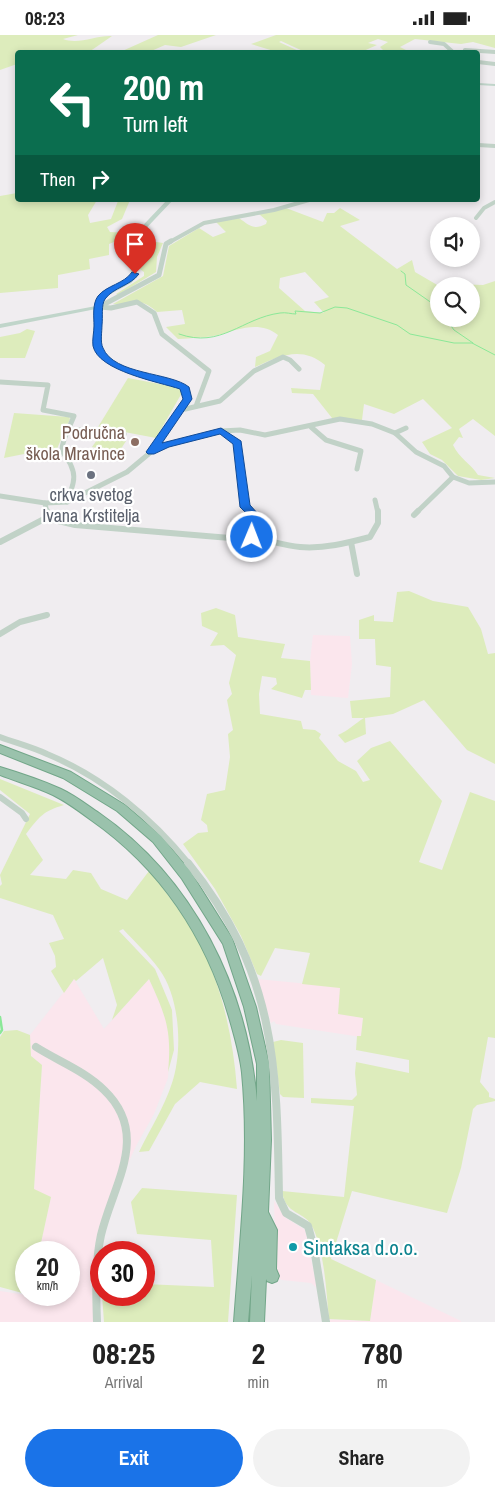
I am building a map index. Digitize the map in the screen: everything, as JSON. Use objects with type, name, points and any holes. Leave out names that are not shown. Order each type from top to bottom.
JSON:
[{"type":"highway","points":[[0,749],[67,775],[121,808],[157,839],[180,868],[224,934],[248,998],[263,1064],[265,1101],[257,1322]]},
{"type":"highway","points":[[0,771],[58,792],[113,827],[156,867],[190,911],[225,985],[241,1037],[248,1070],[250,1103],[250,1170],[241,1322]]},
{"type":"highway","points":[[262,1215],[270,1230],[269,1269],[272,1276]]},
{"type":"main road","points":[[480,84],[495,85]]},
{"type":"main road","points":[[0,326],[99,307],[101,298],[106,293],[134,277],[133,239],[168,202]]},
{"type":"street","points":[[430,42],[444,44],[451,50]]},
{"type":"street","points":[[480,51],[495,52]]},
{"type":"street","points":[[480,62],[495,64]]},
{"type":"street","points":[[480,145],[495,146]]},
{"type":"street","points":[[99,307],[155,279],[159,275],[166,244],[198,225],[300,202]]},
{"type":"street","points":[[477,217],[484,208],[495,202]]},
{"type":"street","points":[[99,307],[111,308],[137,302],[154,313],[162,334],[209,371],[196,406]]},
{"type":"street","points":[[99,307],[98,347],[104,357],[125,369],[184,387],[188,399],[151,452]]},
{"type":"street","points":[[181,410],[220,401],[254,371],[283,357],[290,360],[299,369]]},
{"type":"street","points":[[0,383],[48,385],[42,411],[74,416],[61,446],[61,453],[73,472],[74,478],[67,502]]},
{"type":"street","points":[[0,497],[45,503],[67,502],[127,471],[151,452],[166,445],[221,431],[240,430],[265,435],[311,427],[340,419],[372,424],[395,433],[416,452],[444,466],[454,477],[469,483],[495,482]]},
{"type":"street","points":[[311,427],[320,438],[361,451],[357,469]]},
{"type":"street","points":[[395,433],[406,428]]},
{"type":"street","points":[[68,430],[100,430],[124,434]]},
{"type":"street","points":[[221,431],[237,443],[245,507],[254,515],[252,537]]},
{"type":"street","points":[[414,515],[454,477]]},
{"type":"street","points":[[0,542],[46,518],[91,526],[230,538],[241,535],[292,547],[317,548],[370,537],[378,526],[380,515],[375,500]]},
{"type":"street","points":[[45,503],[48,513],[46,518]]},
{"type":"street","points":[[351,542],[357,574]]},
{"type":"street","points":[[0,634],[20,622],[47,615]]},
{"type":"street","points":[[0,737],[58,757],[128,802],[179,849],[209,887],[228,921],[252,971],[268,1026],[277,1083],[279,1197],[286,1213],[308,1226],[316,1255],[326,1322]]},
{"type":"street","points":[[0,797],[22,813],[26,819]]},
{"type":"street","points":[[36,1047],[104,1090],[122,1114],[129,1138],[124,1166],[102,1233],[95,1271],[97,1322]]},
{"type":"shaded area","points":[[313,635],[350,636],[352,664],[348,698],[311,695],[310,661]]},
{"type":"shaded area","points":[[74,979],[104,1029],[149,979],[166,1016],[170,1048],[168,1078],[154,1114],[136,1146],[106,1212],[103,1241],[90,1241],[90,1306],[96,1306],[94,1322],[0,1322],[0,1291],[15,1293],[15,1306],[80,1306],[80,1241],[41,1241],[51,1197],[34,1190],[42,1065],[31,1056],[30,1035]]},
{"type":"shaded area","points":[[257,979],[340,987],[363,1018],[361,1037],[276,1024],[274,1021],[271,1023]]},
{"type":"shaded area","points":[[274,1201],[286,1218],[305,1230],[317,1288],[311,1283],[282,1280],[276,1277]]},
{"type":"shaded area","points":[[376,1280],[461,1322],[323,1322],[322,1319],[370,1321]]},
{"type":"green space","points":[[0,35],[78,35],[63,39],[69,41],[112,36],[92,50],[15,50],[15,65],[0,70]]},
{"type":"green space","points":[[158,35],[216,35],[181,47],[165,45],[154,50],[124,50]]},
{"type":"green space","points":[[276,35],[495,35],[495,48],[473,42],[461,44],[415,39],[400,47],[406,50],[383,50],[380,47],[388,42],[378,39],[368,43],[377,45],[366,50],[301,50],[281,41],[279,42],[297,50],[270,50],[251,44]]},
{"type":"green space","points":[[15,193],[15,202],[96,202],[88,215],[90,223],[111,219],[118,202],[129,202],[122,219],[107,227],[110,232],[127,233],[124,238],[109,244],[109,255],[89,259],[90,269],[58,275],[58,288],[0,293],[0,196]]},
{"type":"green space","points":[[286,208],[323,222],[327,213],[334,213],[340,208],[360,220],[340,226],[397,269],[412,260],[415,272],[430,281],[430,327],[480,327],[480,285],[495,281],[495,436],[473,419],[459,429],[463,438],[459,437],[453,445],[478,475],[495,478],[481,480],[458,476],[442,460],[430,454],[422,442],[452,428],[423,399],[394,414],[364,404],[362,420],[332,418],[313,394],[292,393],[291,388],[320,390],[325,365],[316,359],[308,355],[290,354],[255,367],[256,357],[270,351],[278,335],[271,330],[248,327],[213,336],[178,339],[166,327],[185,324],[182,310],[157,312],[140,302],[113,304],[163,276],[169,246],[199,228],[213,237],[226,232],[216,222],[239,218],[252,226],[258,227],[266,224],[267,221],[259,214]],"holes":[[[305,272],[329,297],[314,302],[324,313],[305,311],[279,288],[280,278]]]},
{"type":"green space","points":[[136,239],[163,243],[157,257],[156,272],[118,295],[116,294],[144,276],[144,272],[136,262],[134,248]]},
{"type":"green space","points":[[27,329],[35,331],[25,358],[0,358],[0,337],[20,333]]},
{"type":"green space","points":[[128,378],[181,388],[183,391],[156,438],[98,427]]},
{"type":"green space","points":[[14,413],[69,417],[70,419],[56,451],[39,451],[4,458]]},
{"type":"green space","points":[[99,437],[126,441],[119,452],[92,447]]},
{"type":"green space","points":[[409,591],[433,601],[468,607],[481,629],[488,654],[495,653],[495,764],[467,750],[424,700],[393,714],[365,718],[366,734],[345,743],[338,735],[364,718],[352,718],[350,701],[390,697],[391,667],[376,665],[375,639],[359,639],[359,620],[374,615],[374,621],[393,622],[397,592]]},
{"type":"green space","points":[[216,608],[235,615],[238,637],[285,644],[281,658],[310,661],[311,690],[305,690],[302,698],[271,689],[277,684],[276,678],[262,676],[259,694],[260,714],[301,721],[303,729],[315,730],[321,734],[319,738],[338,761],[356,771],[363,782],[370,780],[357,761],[371,748],[390,741],[442,801],[419,862],[442,870],[470,792],[495,801],[495,1038],[488,1037],[480,1082],[489,1093],[489,1097],[495,1099],[495,1101],[477,1105],[473,1109],[461,1168],[447,1213],[352,1191],[331,1259],[376,1280],[370,1321],[329,1319],[324,1273],[317,1238],[309,1222],[287,1205],[282,1191],[344,1197],[354,1106],[311,1103],[311,1098],[352,1100],[357,1095],[356,1062],[409,1073],[409,1060],[356,1050],[357,1036],[361,1036],[363,1018],[338,1014],[340,988],[302,984],[310,953],[275,948],[261,976],[257,974],[241,936],[215,889],[183,844],[198,833],[208,832],[207,825],[201,820],[207,794],[225,790],[230,757],[228,734],[233,730],[227,700],[232,694],[229,683],[236,655],[224,645],[210,646],[218,633],[202,626],[201,613]]},
{"type":"green space","points":[[0,779],[64,805],[42,815],[26,834],[43,860],[30,875],[66,879],[73,870],[91,873],[101,889],[127,900],[149,871],[173,901],[189,926],[212,970],[229,1029],[237,1089],[200,1082],[175,1104],[149,1151],[139,1152],[169,1092],[178,1056],[178,1025],[166,981],[159,969],[142,949],[123,929],[119,931],[155,969],[172,1010],[174,1050],[168,1072],[169,1045],[164,1014],[149,979],[112,1020],[117,1005],[103,958],[76,981],[74,979],[64,993],[51,971],[56,967],[55,956],[49,943],[64,939],[53,915],[0,898],[0,886],[2,884],[0,875],[30,814],[0,790]]},
{"type":"green space","points":[[17,1030],[30,1035],[31,1056],[42,1065],[34,1189],[51,1197],[41,1241],[15,1241],[15,1291],[0,1287],[0,1037],[4,1031]]},
{"type":"green space","points":[[281,1040],[303,1043],[304,1098],[283,1097],[280,1094],[273,1042]]},
{"type":"green space","points":[[142,1188],[237,1195],[228,1322],[104,1322],[103,1306],[155,1306],[155,1284],[214,1287],[211,1240],[137,1234],[131,1202]]},
{"type":"waterway","points":[[401,271],[405,274],[406,285],[430,302]]},
{"type":"waterway","points":[[179,334],[194,338],[207,338],[231,331],[266,316],[282,313],[296,314],[295,311],[320,313],[335,307],[347,308],[397,325],[410,334],[454,343],[472,343],[495,355]]},
{"type":"waterway","points":[[452,327],[473,343]]},
{"type":"waterway","points":[[0,1017],[2,1030],[0,1033]]},
{"type":"place","name":"Područna škola Mravince","points":[[135,442]]},
{"type":"place","name":"crkva svetog Ivana Krstitelja","points":[[91,475]]},
{"type":"place","name":"Sintaksa d.o.o.","points":[[293,1247]]},
{"type":"route","points":[[135,274],[130,281],[115,287],[101,298],[97,335],[98,347],[104,357],[125,369],[184,387],[188,399],[151,452],[166,445],[221,431],[237,443],[245,507],[251,510],[254,515],[252,537]]}]
